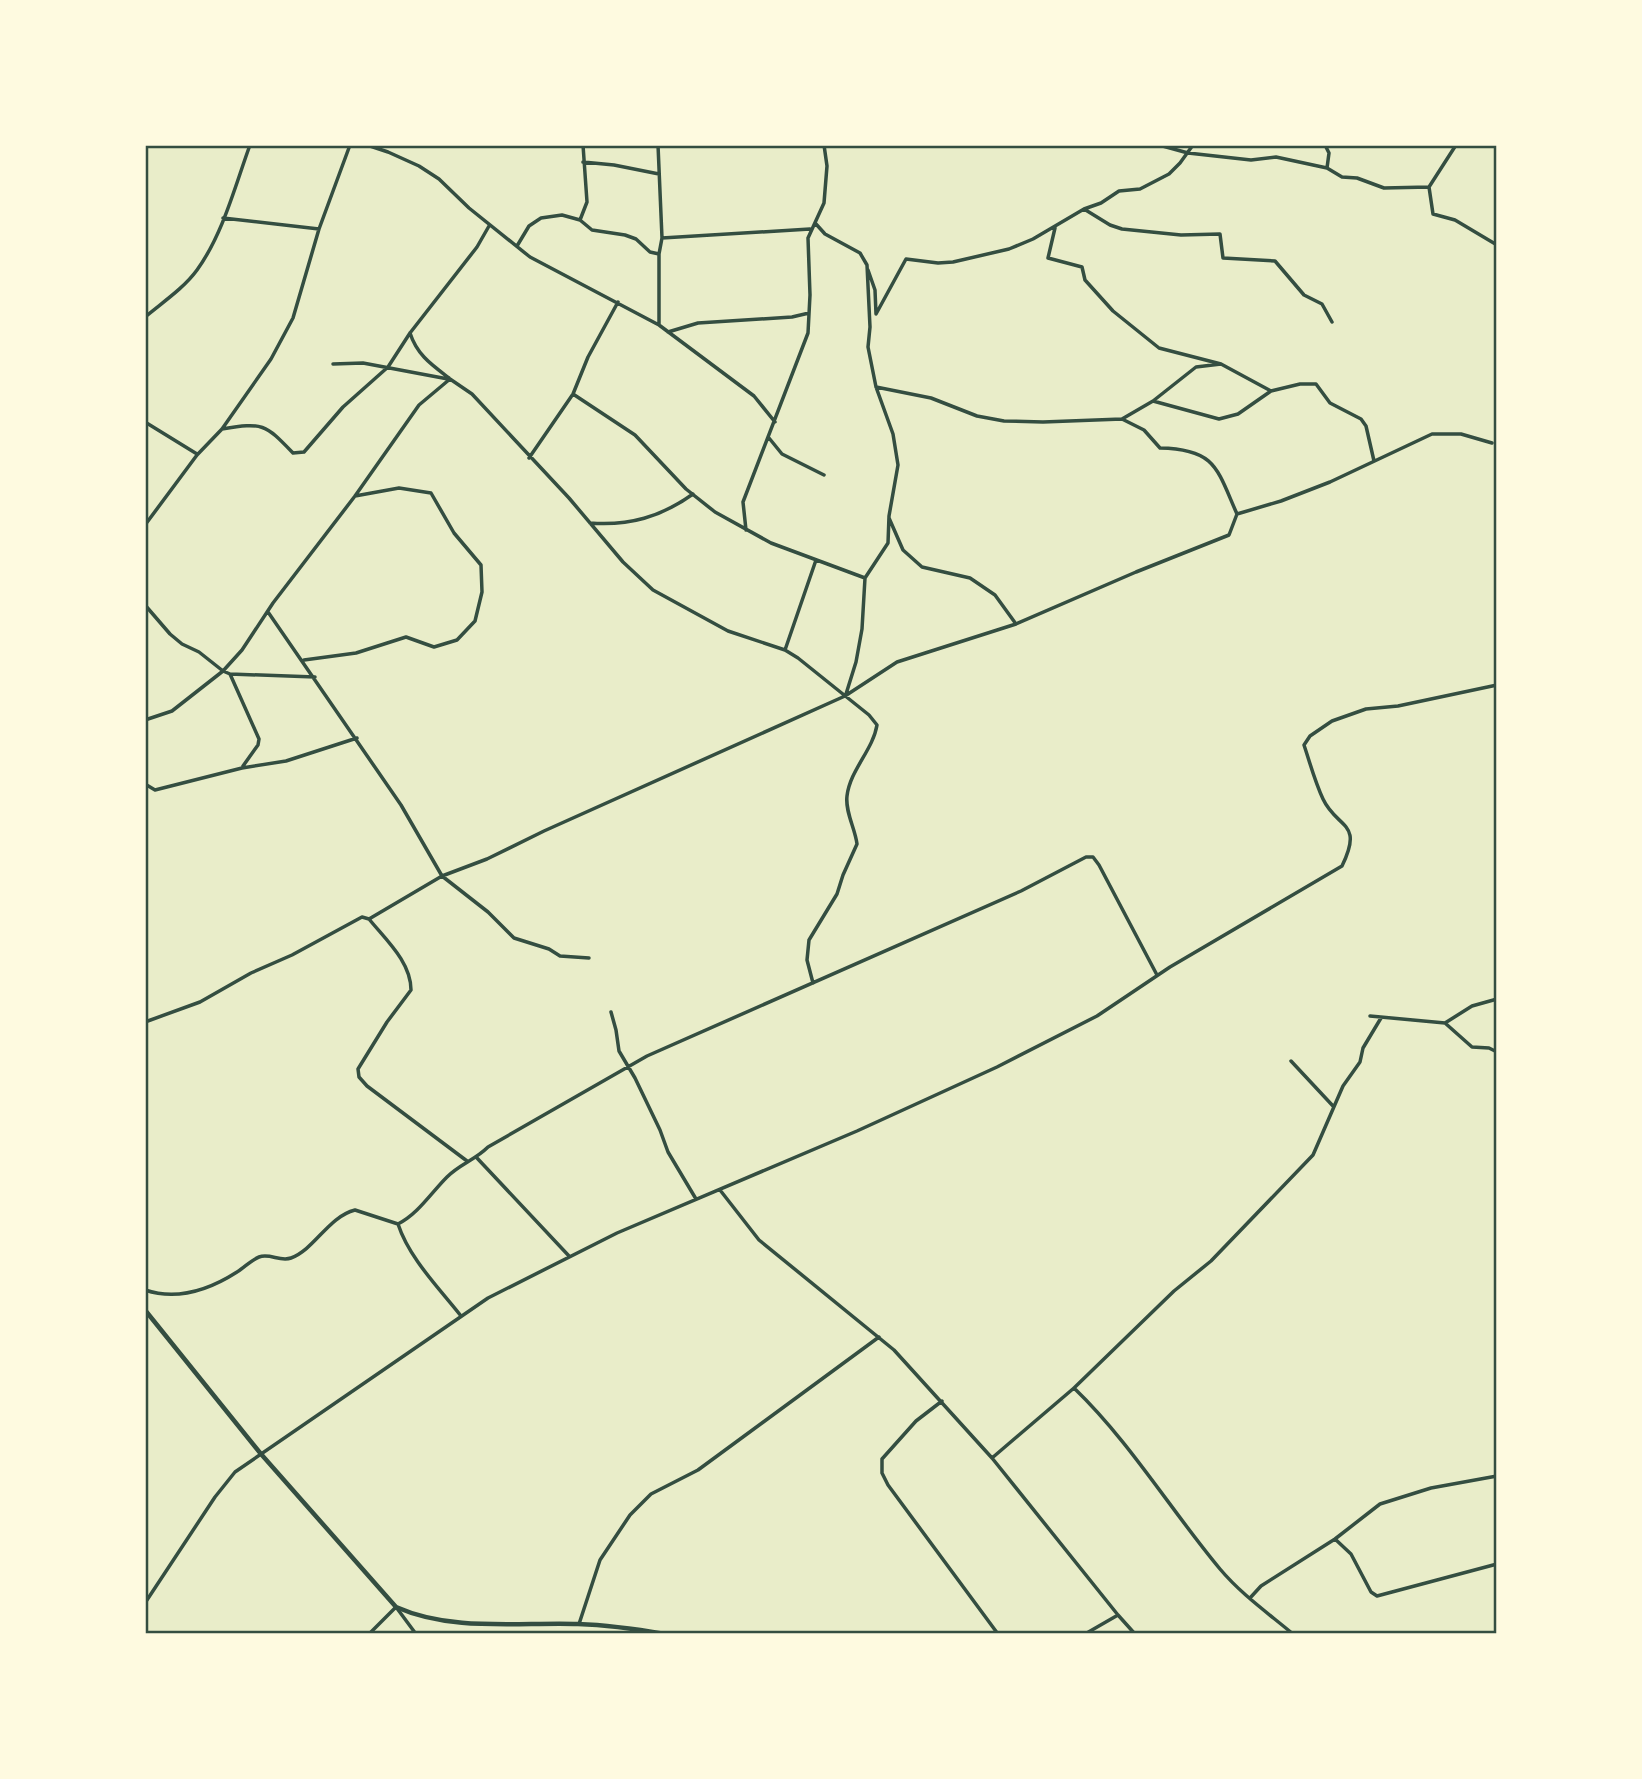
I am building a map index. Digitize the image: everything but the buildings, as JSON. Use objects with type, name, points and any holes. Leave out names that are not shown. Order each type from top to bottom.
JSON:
[{"type":"street","points":[[145,317],[197,270],[223,218],[250,145]]},
{"type":"street","points":[[145,525],[197,454],[222,429],[271,359],[293,318],[319,229],[350,145]]},
{"type":"street","points":[[367,145],[398,156],[439,179],[489,225],[530,257],[659,325],[754,396],[775,422]]},
{"type":"street","points":[[580,220],[587,202],[583,145]]},
{"type":"street","points":[[659,145],[662,238],[659,254],[659,325]]},
{"type":"street","points":[[746,530],[743,502],[806,342],[809,313],[807,238],[824,203],[827,166],[824,145]]},
{"type":"street","points":[[1159,145],[1188,153],[1251,160],[1276,157],[1327,168],[1342,177],[1357,178],[1384,188],[1429,187]]},
{"type":"street","points":[[816,224],[825,234],[860,253],[875,290],[876,314],[906,259],[953,262],[1009,249],[1055,227],[1084,209],[1101,203],[1119,191],[1145,187],[1169,174],[1193,145]]},
{"type":"street","points":[[1325,145],[1329,153],[1327,168]]},
{"type":"street","points":[[1456,145],[1429,187],[1433,214],[1455,220],[1497,245]]},
{"type":"street","points":[[583,162],[659,174]]},
{"type":"street","points":[[1084,209],[1122,229],[1181,235],[1220,234],[1223,258],[1275,261],[1304,295],[1322,304],[1332,322]]},
{"type":"street","points":[[517,246],[528,226],[541,218],[562,215],[580,220],[592,230],[625,234],[636,239],[650,252],[659,254]]},
{"type":"street","points":[[223,218],[319,229]]},
{"type":"street","points":[[222,429],[261,426],[271,431],[293,453],[304,452],[343,407],[388,367],[477,247],[489,225]]},
{"type":"street","points":[[1055,227],[1048,258],[1082,267],[1085,280],[1113,311],[1159,348],[1221,364],[1271,391]]},
{"type":"street","points":[[662,238],[810,229]]},
{"type":"street","points":[[845,696],[856,662],[862,629],[865,578],[888,542],[888,516],[898,465],[893,434],[876,387],[868,347],[870,327],[867,265]]},
{"type":"street","points":[[529,458],[573,394],[588,357],[618,302]]},
{"type":"street","points":[[668,332],[698,323],[792,317],[809,313]]},
{"type":"street","points":[[410,334],[415,348],[428,362],[466,389],[640,579],[670,601],[728,631],[785,650],[798,658],[869,715],[877,725],[847,793],[847,809],[857,844],[837,894],[809,940],[807,960],[813,983]]},
{"type":"street","points":[[333,364],[363,363],[450,379]]},
{"type":"street","points":[[876,387],[930,398],[977,416],[1004,421],[1122,419],[1153,401],[1196,367],[1221,364]]},
{"type":"street","points":[[145,720],[172,711],[223,671],[242,650],[273,603],[355,496],[419,405],[450,379]]},
{"type":"street","points":[[1153,401],[1219,419],[1238,414],[1271,391],[1311,383],[1319,386],[1330,402],[1361,419],[1366,426],[1374,461]]},
{"type":"street","points":[[573,394],[635,435],[692,494],[715,512],[771,543],[865,578]]},
{"type":"street","points":[[369,919],[442,876],[487,859],[845,696],[897,662],[1016,625],[1136,572],[1229,535],[1237,514],[1220,475],[1205,456],[1184,448],[1160,447],[1144,430],[1122,419]]},
{"type":"street","points":[[145,422],[197,454]]},
{"type":"street","points":[[1237,514],[1318,486],[1437,433],[1461,434],[1492,443]]},
{"type":"street","points":[[769,438],[782,454],[824,475]]},
{"type":"street","points":[[303,660],[356,653],[406,637],[434,646],[457,640],[475,621],[482,592],[481,565],[454,533],[431,493],[399,488],[355,496]]},
{"type":"street","points":[[590,523],[612,525],[645,520],[675,506],[692,494]]},
{"type":"street","points":[[888,516],[903,550],[922,567],[970,578],[995,595],[1016,625]]},
{"type":"street","points":[[785,650],[816,560]]},
{"type":"street","points":[[145,605],[182,644],[199,652],[230,674],[315,677]]},
{"type":"street","points":[[268,612],[357,738],[413,823],[442,876],[488,912],[514,938],[549,949],[560,956],[589,958]]},
{"type":"street","points":[[230,674],[260,738],[242,768]]},
{"type":"street","points":[[145,1603],[215,1497],[235,1472],[364,1386],[488,1298],[569,1256],[997,1067],[1097,1016],[1157,975],[1342,866],[1350,850],[1348,828],[1324,802],[1304,745],[1310,736],[1332,722],[1366,709],[1398,706],[1497,685]]},
{"type":"street","points":[[145,785],[155,790],[242,768],[286,761],[357,738]]},
{"type":"street","points":[[398,1224],[413,1213],[447,1176],[467,1161],[477,1158],[488,1147],[628,1067],[1021,891],[1086,857],[1093,857],[1099,864],[1157,975]]},
{"type":"street","points":[[145,1022],[200,1002],[362,917],[369,919],[404,963],[410,977],[411,990],[387,1022],[358,1069],[359,1077],[367,1086],[467,1161]]},
{"type":"street","points":[[1370,1016],[1445,1023],[1472,1006],[1497,999]]},
{"type":"street","points":[[611,1012],[619,1051],[660,1130],[668,1152],[697,1200]]},
{"type":"street","points":[[992,1458],[1074,1388],[1174,1292],[1211,1261],[1313,1155],[1333,1106],[1360,1062],[1363,1048],[1381,1018]]},
{"type":"street","points":[[1445,1023],[1472,1047],[1489,1048],[1497,1052]]},
{"type":"street","points":[[1291,1061],[1333,1106]]},
{"type":"street","points":[[477,1158],[569,1256]]},
{"type":"street","points":[[719,1190],[759,1240],[894,1350],[942,1401],[992,1458],[1135,1634]]},
{"type":"street","points":[[145,1290],[178,1296],[225,1280],[256,1258],[266,1255],[278,1259],[290,1258],[338,1218],[355,1209],[398,1224]]},
{"type":"street","points":[[398,1224],[401,1235],[429,1276],[461,1316]]},
{"type":"street","points":[[145,1310],[261,1454],[396,1607],[416,1634]]},
{"type":"street","points":[[579,1624],[600,1560],[630,1515],[651,1494],[698,1470],[879,1337]]},
{"type":"street","points":[[1074,1388],[1092,1405],[1135,1458],[1221,1570],[1293,1634]]},
{"type":"street","points":[[942,1401],[916,1421],[882,1459],[882,1473],[888,1486],[998,1634]]},
{"type":"street","points":[[1250,1598],[1261,1586],[1335,1539],[1380,1504],[1430,1488],[1497,1476]]},
{"type":"street","points":[[1335,1539],[1351,1554],[1371,1592],[1377,1596],[1497,1564]]},
{"type":"street","points":[[396,1607],[416,1616],[438,1620],[579,1624],[665,1634]]},
{"type":"street","points":[[369,1634],[396,1607]]},
{"type":"street","points":[[1085,1634],[1118,1615]]}]
